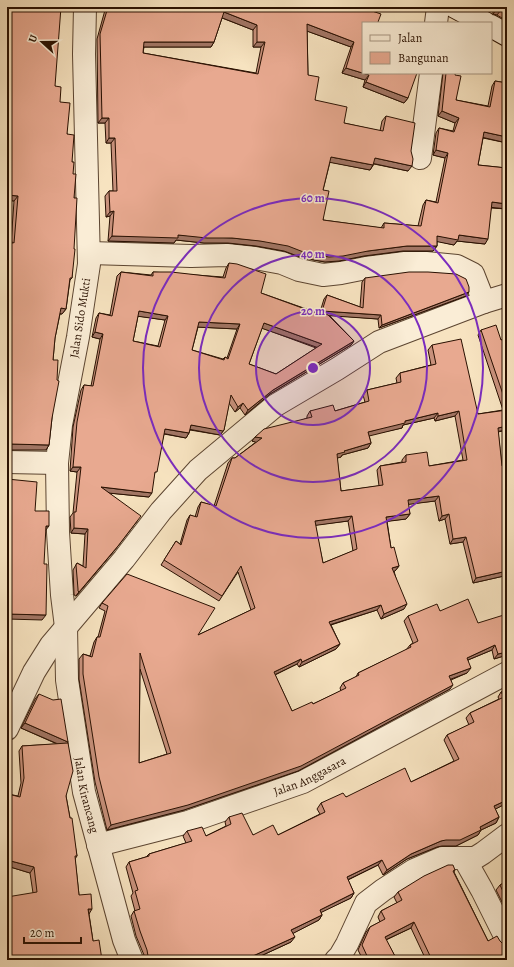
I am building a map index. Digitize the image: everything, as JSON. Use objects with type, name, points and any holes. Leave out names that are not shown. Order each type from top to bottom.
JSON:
[{"type":"street","name":"Jalan Sido Mukti","points":[[66,627],[62,595],[58,532],[57,463],[61,425],[78,337],[90,253],[84,54],[85,7]]},
{"type":"street","points":[[436,22],[438,7]]},
{"type":"street","points":[[455,7],[483,22]]},
{"type":"street","points":[[492,27],[507,35]]},
{"type":"street","points":[[420,158],[431,74]]},
{"type":"street","points":[[90,253],[191,256],[227,255],[282,263],[298,270],[323,274],[341,273],[405,262],[457,266],[474,274],[484,302]]},
{"type":"street","points":[[7,728],[34,672],[51,645],[124,559],[161,511],[198,470],[276,405],[379,342],[484,302],[507,295]]},
{"type":"street","points":[[7,462],[57,463]]},
{"type":"street","name":"Jalan Kirancang","points":[[66,627],[68,680],[84,792],[124,940],[132,960]]},
{"type":"street","name":"Jalan Anggasara","points":[[98,845],[188,822],[303,782],[507,673]]},
{"type":"street","points":[[336,960],[347,944],[366,903],[374,896],[414,870],[442,858],[474,858],[507,835]]},
{"type":"street","points":[[464,858],[507,940]]},
{"type":"building","points":[[7,7],[61,7],[55,86],[61,87],[60,102],[70,103],[67,134],[74,135],[72,162],[74,162],[73,174],[76,174],[74,198],[77,198],[75,249],[72,278],[70,278],[66,309],[61,308],[55,338],[53,360],[58,360],[57,380],[59,381],[52,418],[49,445],[10,444],[7,446],[7,243],[14,243],[18,196],[7,195]]},
{"type":"building","points":[[108,7],[360,7],[381,14],[378,22],[362,22],[362,73],[346,68],[354,42],[307,24],[308,75],[319,77],[315,100],[347,107],[344,123],[383,131],[386,116],[415,123],[411,151],[413,159],[412,166],[375,158],[373,165],[331,157],[323,190],[329,191],[323,220],[384,228],[384,223],[421,226],[426,200],[438,203],[448,153],[436,150],[439,128],[454,132],[459,118],[442,111],[446,74],[461,76],[456,100],[490,107],[495,81],[507,83],[507,137],[484,132],[478,165],[507,168],[507,204],[492,202],[488,239],[459,235],[458,240],[437,236],[437,246],[407,246],[343,256],[329,257],[306,253],[288,246],[232,238],[207,238],[178,235],[178,238],[112,236],[114,211],[110,212],[109,191],[117,191],[115,138],[109,138],[109,118],[102,118],[100,34]],"holes":[[[224,12],[257,25],[257,42],[265,42],[258,74],[143,53],[144,42],[214,42]]]},
{"type":"building","points":[[496,7],[507,7],[507,14],[497,9]]},
{"type":"building","points":[[366,74],[417,74],[408,98],[366,82],[369,75]]},
{"type":"building","points":[[229,263],[237,264],[266,274],[261,293],[316,313],[316,311],[328,315],[354,341],[273,390],[248,410],[243,403],[238,407],[231,395],[223,431],[191,425],[189,433],[165,429],[157,472],[155,472],[152,493],[101,487],[141,516],[79,592],[76,565],[77,563],[86,568],[88,529],[74,528],[74,512],[76,512],[81,467],[73,467],[77,422],[84,385],[93,386],[103,334],[95,332],[99,313],[112,316],[121,272],[153,276],[153,272],[171,272],[225,278]],"holes":[[[139,311],[168,316],[160,347],[133,341]],[[199,322],[240,324],[228,359],[225,357],[224,360],[192,350]],[[264,323],[322,344],[276,374],[249,364]]]},
{"type":"building","points":[[409,272],[456,274],[466,279],[469,292],[382,325],[381,315],[322,311],[327,295],[363,308],[365,278]]},
{"type":"building","points":[[496,325],[501,340],[507,338],[507,406],[481,330]]},
{"type":"building","points":[[461,339],[478,414],[507,410],[507,426],[498,428],[502,466],[507,464],[507,571],[476,578],[466,537],[453,539],[449,514],[442,516],[439,496],[408,500],[410,514],[386,517],[391,548],[394,547],[399,566],[392,568],[407,604],[384,614],[381,605],[329,622],[340,644],[302,662],[301,659],[274,672],[292,711],[312,702],[313,704],[346,688],[343,683],[359,675],[358,673],[411,647],[410,645],[418,641],[408,616],[437,604],[440,611],[468,599],[478,623],[507,614],[507,652],[498,654],[495,645],[467,658],[471,668],[449,676],[453,685],[301,766],[188,805],[111,825],[99,777],[83,674],[83,654],[92,657],[97,637],[100,637],[108,606],[102,603],[127,574],[215,608],[198,635],[255,608],[241,566],[222,596],[164,560],[176,541],[181,545],[190,515],[197,517],[201,502],[216,506],[232,458],[235,458],[262,438],[255,437],[264,429],[312,417],[310,411],[333,405],[335,411],[369,401],[367,390],[401,382],[400,373],[436,364],[432,345]],"holes":[[[459,411],[467,460],[429,466],[427,452],[406,455],[406,462],[380,466],[383,485],[341,491],[337,454],[371,443],[368,432],[438,413],[438,416]],[[352,516],[357,549],[323,563],[315,521]],[[140,653],[171,753],[139,763]]]},
{"type":"building","points":[[7,479],[37,482],[35,511],[49,511],[49,526],[46,526],[44,564],[47,564],[46,615],[7,614]]},
{"type":"building","points":[[8,663],[9,680],[7,680]]},
{"type":"building","points":[[507,689],[507,800],[494,806],[499,817],[480,827],[481,830],[460,840],[441,841],[411,854],[387,870],[382,860],[347,877],[354,893],[320,910],[322,915],[291,930],[295,937],[244,960],[147,960],[147,950],[134,911],[140,909],[135,891],[138,890],[129,862],[149,856],[149,854],[192,841],[187,831],[202,827],[206,836],[231,824],[229,817],[242,813],[253,835],[273,825],[278,835],[325,812],[321,803],[343,793],[346,797],[405,768],[411,782],[459,759],[447,735],[474,722],[470,713],[504,697],[501,692]]},
{"type":"building","points":[[39,694],[53,700],[61,699],[68,742],[25,723]]},
{"type":"building","points":[[68,743],[73,771],[66,796],[70,818],[72,818],[77,856],[75,856],[79,895],[91,894],[92,909],[88,909],[93,941],[99,940],[102,960],[7,960],[7,897],[37,892],[34,867],[7,860],[8,794],[20,797],[24,778],[22,746]]},
{"type":"building","points":[[448,865],[453,865],[455,870],[453,871],[488,941],[497,936],[504,945],[507,946],[507,960],[432,960],[414,922],[385,937],[397,960],[365,960],[368,958],[362,945],[370,927],[385,919],[381,911],[402,900],[398,892],[424,876]]},
{"type":"building","points":[[507,881],[507,900],[500,885]]}]
